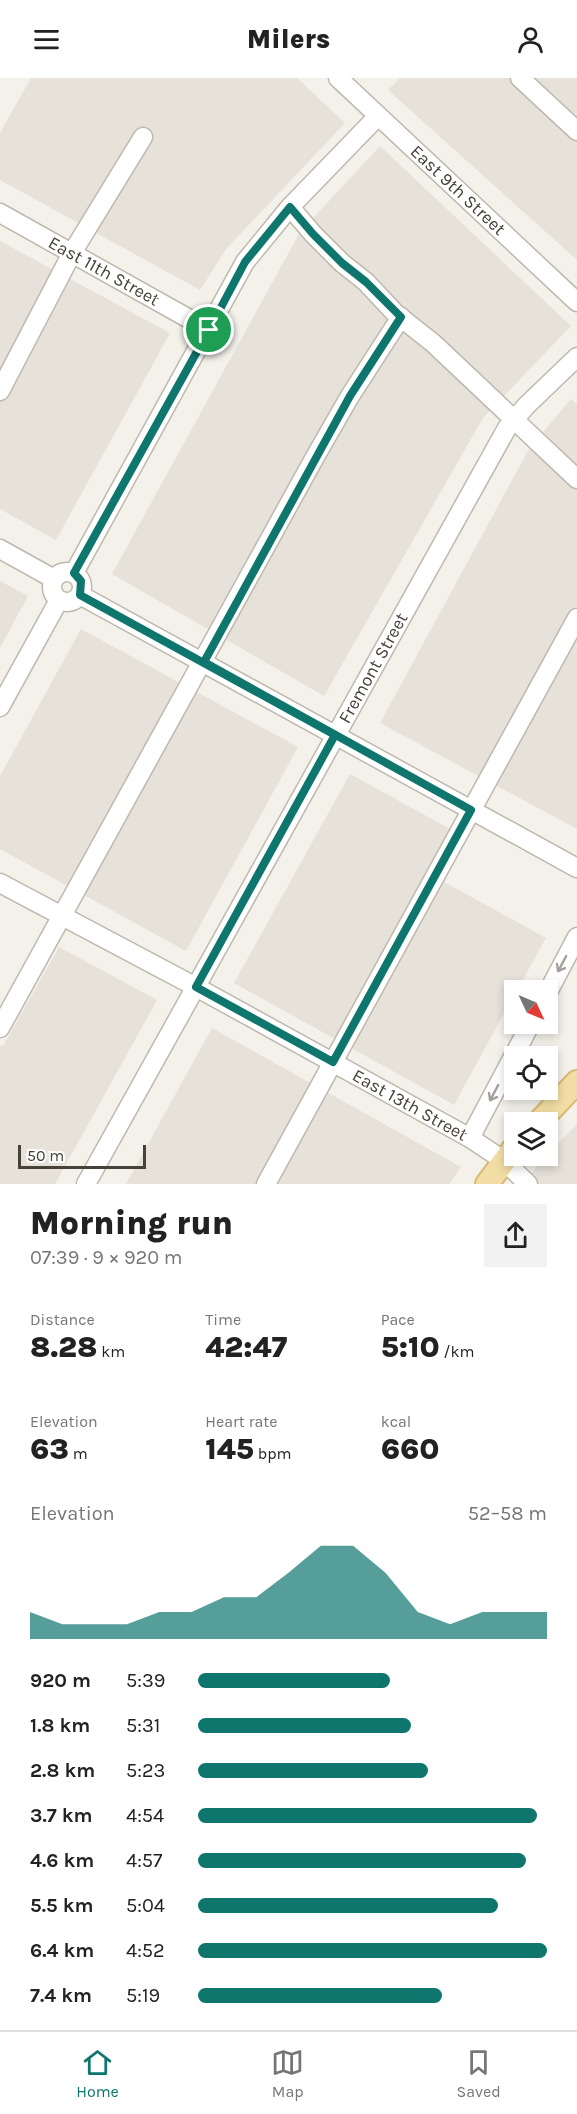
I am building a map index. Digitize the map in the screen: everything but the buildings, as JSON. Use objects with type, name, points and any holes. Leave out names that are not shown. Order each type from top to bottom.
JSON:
[{"type":"main road","points":[[548,1112],[577,1082]]},
{"type":"main road","points":[[487,1184],[504,1161]]},
{"type":"street","points":[[520,78],[577,131]]},
{"type":"street","name":"East 9th Street","points":[[345,80],[378,116],[577,302]]},
{"type":"street","points":[[74,573],[245,262],[290,207],[378,116]]},
{"type":"street","points":[[0,391],[72,253],[143,137]]},
{"type":"street","points":[[290,207],[328,248],[577,479]]},
{"type":"street","name":"East 11th Street","points":[[0,213],[209,330]]},
{"type":"street","points":[[0,1028],[350,396],[401,317]]},
{"type":"street","name":"Fremont Street","points":[[86,1184],[507,428],[577,357]]},
{"type":"street","points":[[0,549],[54,579]]},
{"type":"street","points":[[64,571],[74,573],[81,581],[80,595],[73,601],[59,600],[52,592],[54,579],[64,571]]},
{"type":"street","points":[[80,595],[577,868]]},
{"type":"street","points":[[0,707],[59,600]]},
{"type":"street","points":[[266,1184],[577,618]]},
{"type":"street","name":"East 13th Street","points":[[0,883],[196,987],[470,1138],[504,1152]]},
{"type":"street","points":[[554,980],[577,937]]},
{"type":"street","points":[[470,1138],[525,1034]]},
{"type":"street","name":"East 13th Street","points":[[517,1166],[528,1184]]},
{"type":"shaded area","points":[[31,78],[297,78],[345,123],[227,248],[200,290],[0,180],[0,133]]},
{"type":"shaded area","points":[[400,78],[577,78],[577,260],[388,90]]},
{"type":"shaded area","points":[[380,146],[571,326],[483,418],[324,696],[112,574],[300,232]]},
{"type":"shaded area","points":[[0,241],[170,333],[56,540],[0,509]]},
{"type":"shaded area","points":[[571,399],[577,404],[577,829],[380,723],[529,449]]},
{"type":"shaded area","points":[[0,581],[28,596],[0,648]]},
{"type":"shaded area","points":[[81,629],[298,747],[186,951],[0,849],[0,776]]},
{"type":"shaded area","points":[[350,774],[452,830],[428,873],[546,938],[523,980],[504,980],[504,1013],[454,1105],[234,983]]},
{"type":"shaded area","points":[[59,947],[157,1000],[55,1184],[0,1184],[0,1045],[3,1046]]},
{"type":"shaded area","points":[[212,1028],[461,1167],[449,1184],[126,1184]]},
{"type":"shaded area","points":[[577,1124],[577,1184],[524,1184],[537,1166],[558,1166],[558,1144]]},
{"type":"route","points":[[290,207],[342,263],[366,282],[401,317],[380,346],[350,396],[204,662],[471,810],[333,1062],[196,987],[335,735],[80,595],[81,581],[74,573],[209,330],[245,262],[290,207]]}]
